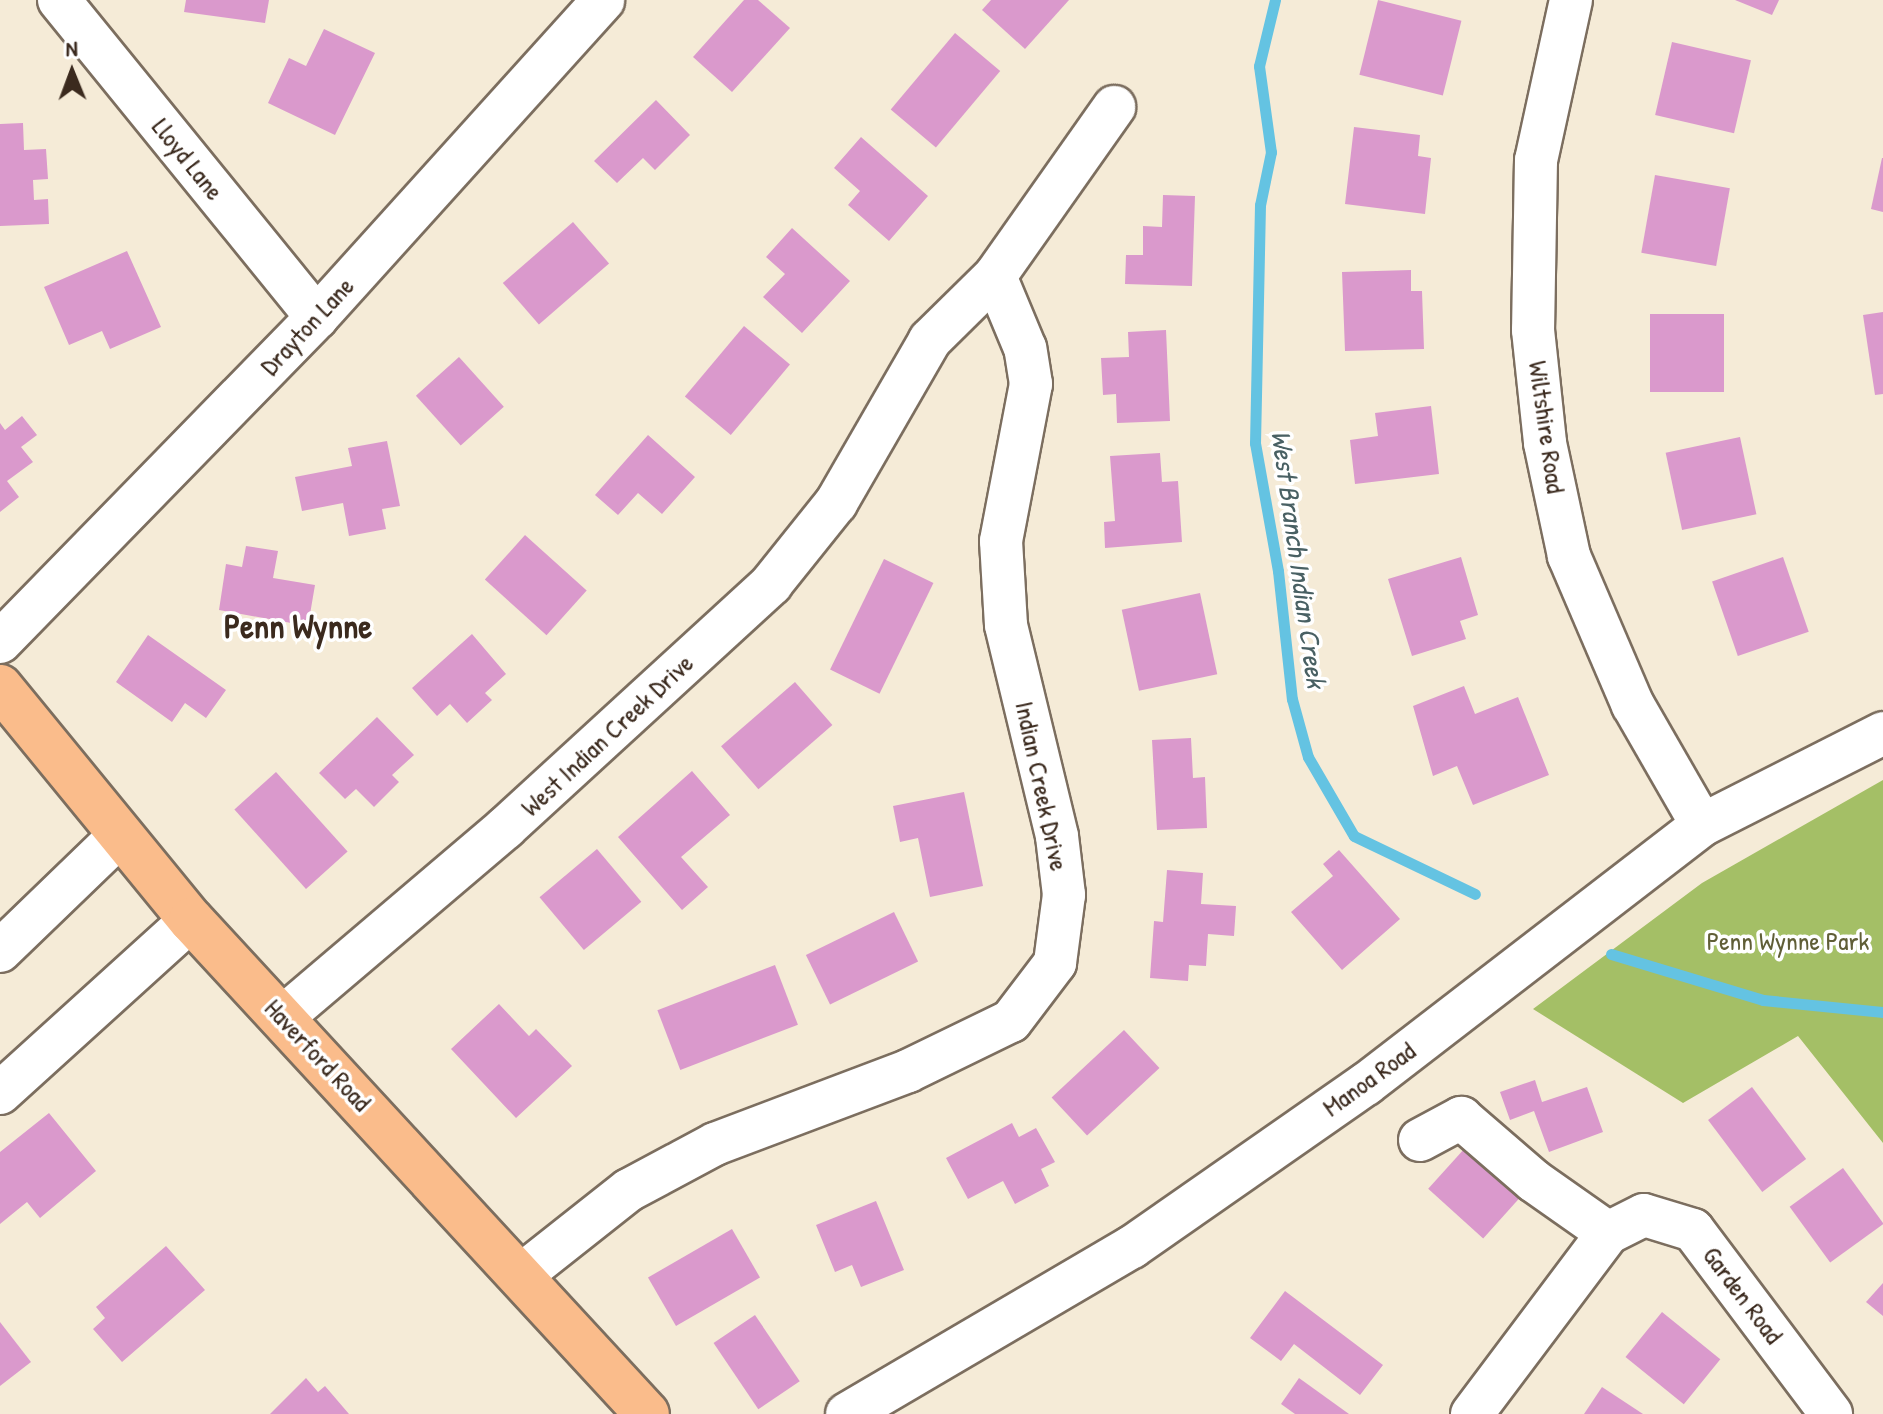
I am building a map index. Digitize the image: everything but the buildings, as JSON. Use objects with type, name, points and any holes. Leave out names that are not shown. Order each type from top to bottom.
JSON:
[{"type":"main road","name":"Haverford Road","points":[[0,687],[191,920],[647,1414]]},
{"type":"street","name":"Lloyd Lane","points":[[59,0],[317,317]]},
{"type":"street","name":"Drayton Lane","points":[[0,642],[317,317],[603,0]]},
{"type":"street","name":"Wiltshire Road","points":[[1571,0],[1536,160],[1533,330],[1545,443],[1569,556],[1633,705],[1702,825]]},
{"type":"street","points":[[995,276],[1114,107]]},
{"type":"street","name":"West Indian Creek Drive","points":[[283,1017],[505,828],[771,584],[836,503],[930,340],[995,276]]},
{"type":"street","name":"Indian Creek Drive","points":[[520,1276],[629,1190],[715,1144],[908,1071],[1011,1021],[1055,963],[1064,895],[1057,836],[1006,625],[1001,541],[1031,384],[1025,348],[995,276]]},
{"type":"street","name":"Manoa Road","points":[[847,1414],[1132,1247],[1366,1084],[1702,825],[1883,733]]},
{"type":"street","points":[[0,951],[121,834]]},
{"type":"street","points":[[0,1093],[191,920]]},
{"type":"street","points":[[1420,1140],[1461,1118],[1602,1242],[1472,1414]]},
{"type":"street","name":"Garden Road","points":[[1602,1242],[1644,1215],[1693,1230],[1831,1414]]},
{"type":"green space","name":"Penn Wynne Park","points":[[1883,780],[1883,1143],[1798,1036],[1683,1103],[1533,1009],[1702,883]]},
{"type":"waterway","name":"West Branch Indian Creek","points":[[1275,0],[1259,66],[1271,152],[1260,205],[1255,443],[1278,571],[1292,699],[1308,757],[1354,836],[1475,894]]},
{"type":"waterway","name":"West Branch Indian Creek","points":[[1611,954],[1763,1000],[1883,1012]]},
{"type":"district","name":"Penn Wynne","points":[[298,627]]}]
